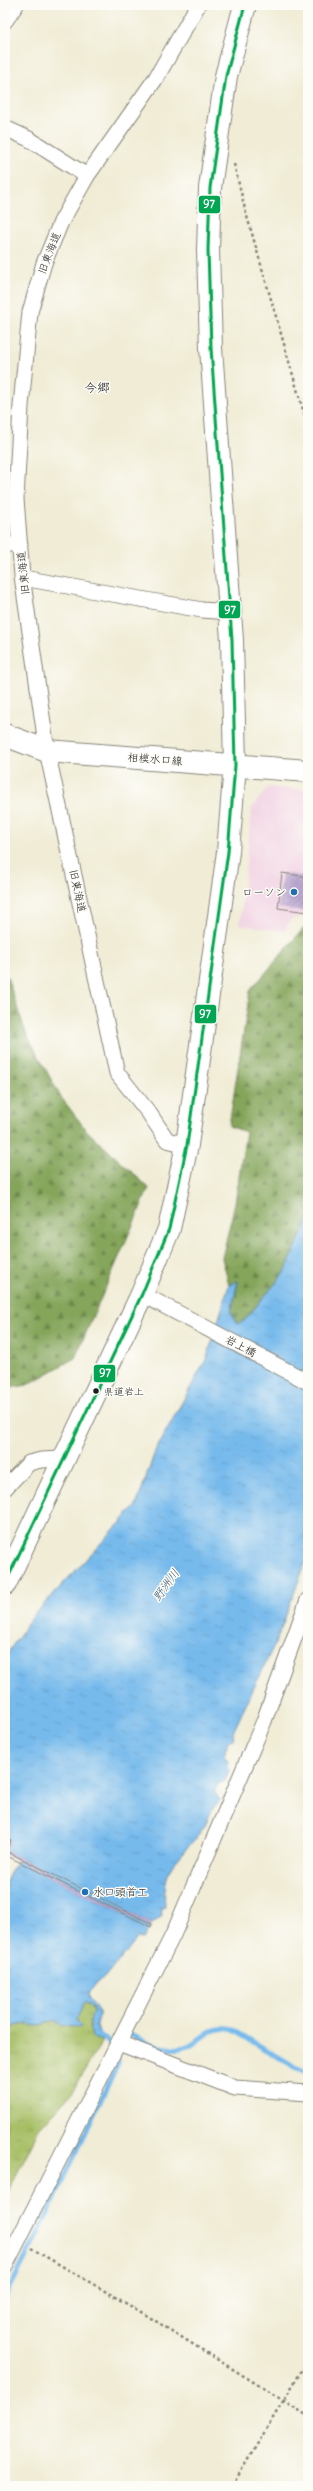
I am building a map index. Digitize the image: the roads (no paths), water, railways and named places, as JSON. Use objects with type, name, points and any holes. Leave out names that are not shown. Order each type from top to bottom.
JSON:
[{"type":"main road","points":[[5,1584],[23,1549],[63,1459],[142,1294],[170,1230],[186,1145],[228,852],[235,765],[230,612],[211,348],[208,258],[210,188],[226,76],[245,5]]},
{"type":"main road","name":"相模水口線","points":[[5,736],[47,751],[308,771]]},
{"type":"street","points":[[5,21],[16,5]]},
{"type":"street","name":"旧東海道","points":[[186,1145],[167,1140],[149,1113],[117,1073],[47,751],[22,578],[12,545],[17,491],[21,406],[30,312],[44,263],[61,222],[87,176],[156,78],[198,5]]},
{"type":"street","points":[[5,128],[29,139],[87,176]]},
{"type":"street","points":[[22,578],[202,610],[230,612]]},
{"type":"street","name":"岩上橋","points":[[142,1294],[308,1382]]},
{"type":"street","points":[[5,1488],[29,1463],[41,1460],[63,1459]]},
{"type":"street","points":[[5,2266],[173,1935],[264,1721],[308,1600]]},
{"type":"street","points":[[119,2043],[235,2088],[308,2093]]},
{"type":"water","name":"野洲川","points":[[308,1220],[308,1556],[277,1639],[233,1732],[234,1739],[228,1741],[224,1757],[228,1761],[229,1771],[224,1782],[219,1783],[214,1791],[220,1801],[212,1810],[204,1827],[175,1861],[170,1870],[166,1879],[165,1907],[161,1908],[162,1916],[152,1924],[6,1851],[5,1657],[31,1618],[136,1506],[156,1449],[207,1358],[229,1285],[238,1281],[231,1312],[237,1324],[244,1321],[285,1272]]},
{"type":"water","points":[[17,1860],[151,1927],[143,1939],[137,1938],[121,1959],[89,1992],[88,1997],[100,2015],[96,2023],[102,2041],[93,2038],[90,2026],[93,2013],[92,2008],[84,2002],[76,2020],[81,2027],[79,2028],[60,2025],[54,2021],[36,2026],[27,2024],[5,2027],[5,1883]]},
{"type":"waterway","points":[[125,2033],[162,2047],[178,2048],[192,2044],[212,2031],[218,2029],[233,2030],[297,2068],[308,2072]]},
{"type":"waterway","points":[[95,2034],[106,2040],[112,2047],[114,2045]]},
{"type":"waterway","points":[[5,2297],[39,2232],[118,2063],[115,2055]]},
{"type":"place","name":"ローソン","points":[[294,892]]},
{"type":"place","name":"県道岩上","points":[[96,1391]]},
{"type":"place","name":"水口頭首工","points":[[85,1892]]},
{"type":"district","name":"今郷","points":[[97,387]]}]
